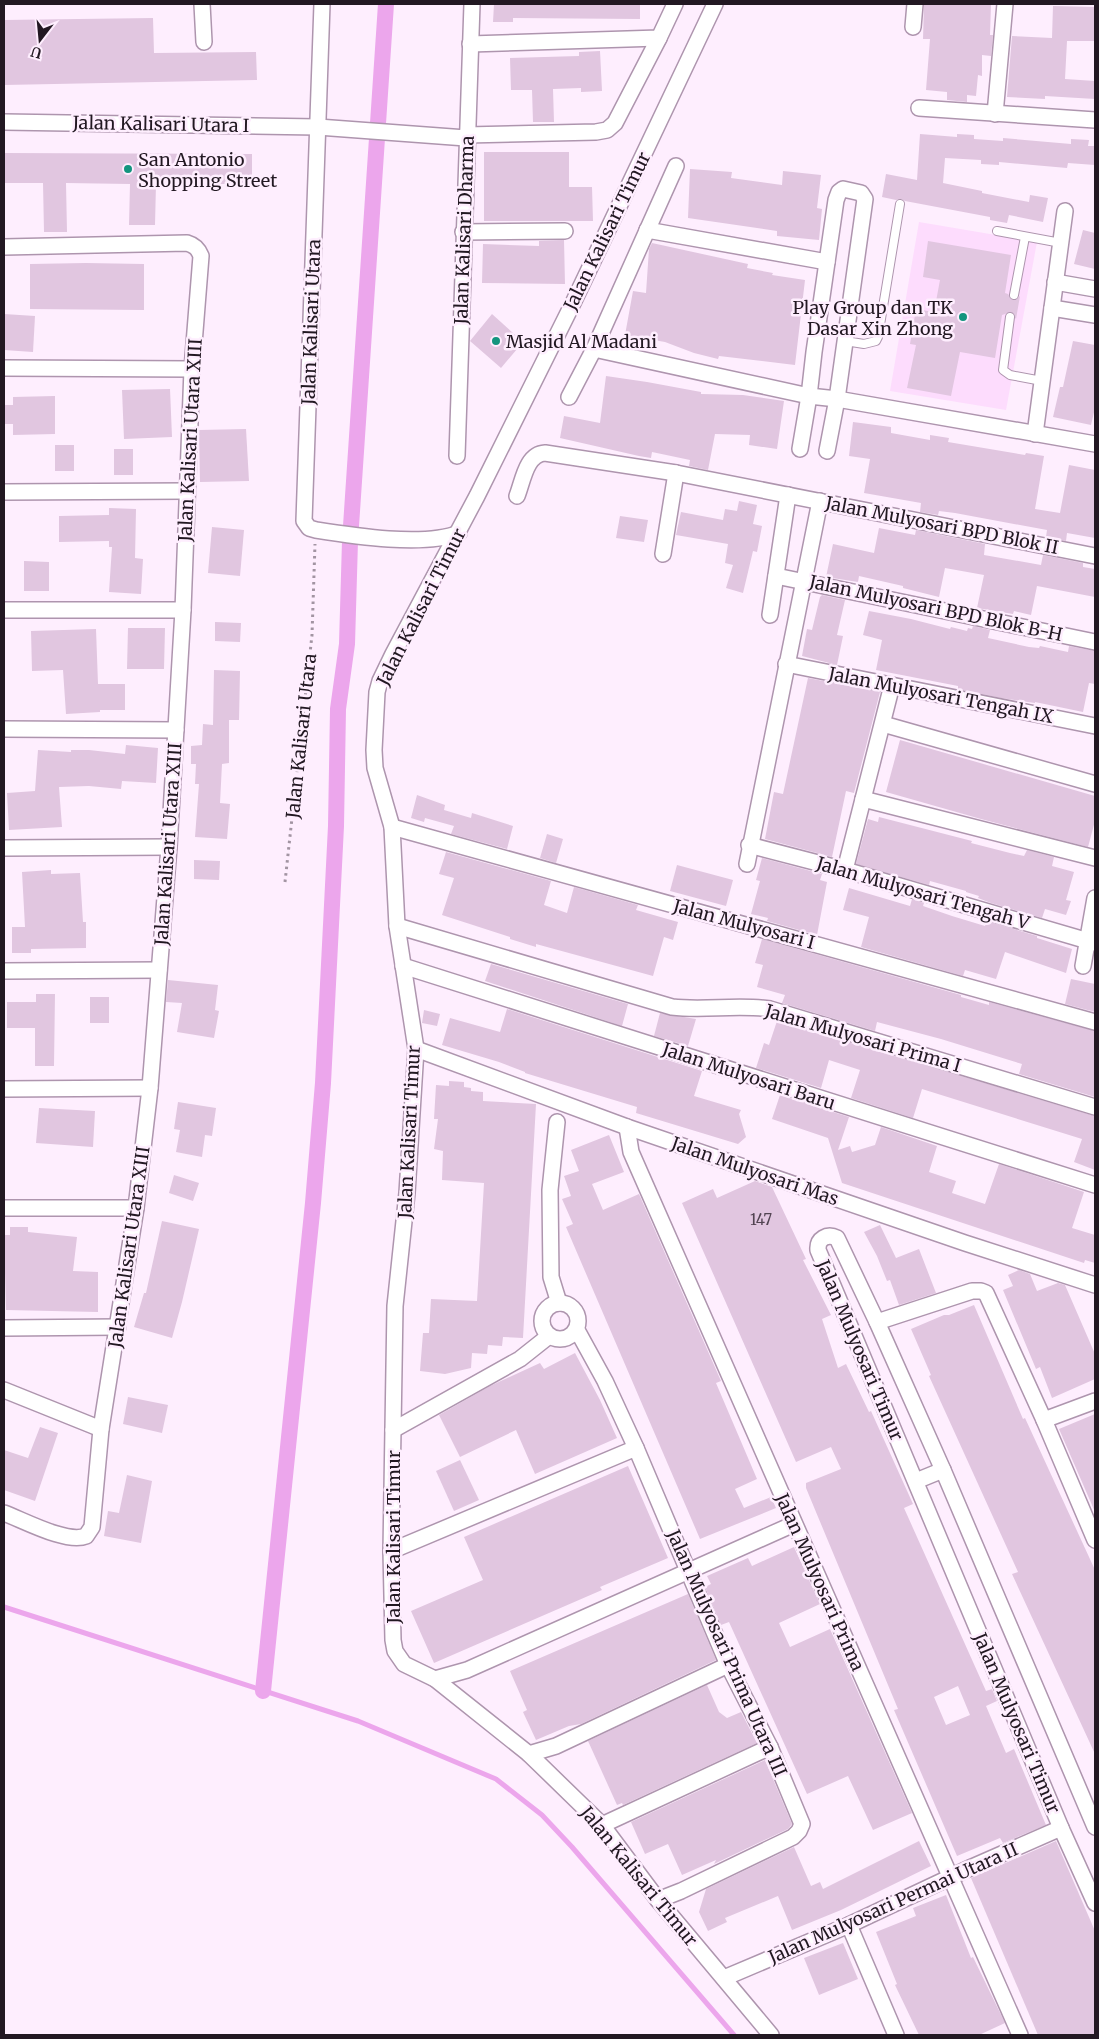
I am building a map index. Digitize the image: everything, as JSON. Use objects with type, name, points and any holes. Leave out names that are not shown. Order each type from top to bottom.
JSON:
[{"type":"street","points":[[202,4],[204,42]]},
{"type":"street","name":"Jalan Kalisari Utara","points":[[316,530],[306,525],[303,516],[322,127],[322,4]]},
{"type":"street","name":"Jalan Kalisari Dharma","points":[[458,456],[463,232],[472,4]]},
{"type":"street","name":"Jalan Kalisari Utara I","points":[[4,122],[322,127],[441,136],[596,132],[607,130],[616,123],[675,4]]},
{"type":"street","name":"Jalan Kalisari Timur","points":[[715,4],[574,301],[459,533],[393,654],[380,681],[377,692],[375,768],[392,827],[397,926],[416,1049],[406,1193],[395,1306],[398,1427],[391,1551],[393,1640],[395,1651],[404,1664],[436,1679],[529,1754],[602,1825],[658,1900],[771,2035]]},
{"type":"street","points":[[912,27],[916,4]]},
{"type":"street","points":[[995,114],[1005,4]]},
{"type":"street","points":[[470,44],[659,38]]},
{"type":"street","points":[[919,108],[1095,120]]},
{"type":"street","points":[[569,397],[594,348],[676,166]]},
{"type":"street","points":[[800,449],[810,396],[814,352],[838,194],[843,189],[862,194],[866,199],[837,399],[827,451]]},
{"type":"street","points":[[1035,434],[1065,211]]},
{"type":"street","points":[[647,230],[827,262]]},
{"type":"street","points":[[463,232],[565,231]]},
{"type":"street","name":"Jalan Kalisari Utara XIII","points":[[4,247],[187,243],[199,250],[201,256],[192,368],[183,610],[169,847],[150,1088],[136,1208],[101,1429],[92,1527],[86,1536],[81,1538],[66,1537],[4,1512]]},
{"type":"street","points":[[1056,282],[1095,289]]},
{"type":"street","points":[[1052,308],[1095,316]]},
{"type":"street","points":[[594,348],[810,396],[837,399],[1095,444]]},
{"type":"street","points":[[4,368],[192,368]]},
{"type":"street","name":"Jalan Mulyosari BPD Blok II","points":[[517,496],[531,460],[535,455],[546,453],[676,474],[820,501],[1095,556]]},
{"type":"street","points":[[663,554],[676,474]]},
{"type":"street","points":[[4,492],[187,491]]},
{"type":"street","points":[[770,614],[788,495]]},
{"type":"street","points":[[747,864],[749,845],[802,580],[820,501]]},
{"type":"street","points":[[316,530],[379,537],[431,540],[459,533]]},
{"type":"street","name":"Jalan Mulyosari BPD Blok B-H","points":[[776,576],[1095,642]]},
{"type":"street","points":[[4,610],[183,610]]},
{"type":"street","name":"Jalan Mulyosari Tengah IX","points":[[786,664],[1095,726]]},
{"type":"street","points":[[845,870],[892,685]]},
{"type":"street","points":[[883,724],[1095,784]]},
{"type":"street","points":[[4,729],[176,730]]},
{"type":"street","points":[[863,799],[1095,858]]},
{"type":"street","name":"Jalan Mulyosari I","points":[[392,827],[1095,1022]]},
{"type":"street","name":"Jalan Mulyosari Tengah V","points":[[749,845],[845,870],[1091,942]]},
{"type":"street","points":[[4,848],[169,847]]},
{"type":"street","points":[[1083,966],[1091,942],[1095,898]]},
{"type":"street","name":"Jalan Mulyosari Prima I","points":[[397,926],[672,1007],[693,1010],[734,1007],[770,1010],[1095,1107]]},
{"type":"street","name":"Jalan Mulyosari Baru","points":[[403,966],[1095,1185]]},
{"type":"street","points":[[4,971],[159,970]]},
{"type":"street","name":"Jalan Mulyosari Mas","points":[[416,1049],[627,1127],[965,1243],[1095,1285]]},
{"type":"street","points":[[4,1089],[150,1088]]},
{"type":"street","points":[[557,1122],[550,1190],[551,1277],[558,1303]]},
{"type":"street","name":"Jalan Mulyosari Prima","points":[[627,1127],[631,1152],[1020,2035]]},
{"type":"street","points":[[4,1208],[136,1208]]},
{"type":"street","name":"Jalan Mulyosari Timur","points":[[1094,1819],[877,1322],[837,1238],[830,1236],[821,1239],[818,1243],[818,1250],[1095,1903]]},
{"type":"street","points":[[877,1322],[972,1291],[983,1292],[988,1296],[1095,1540]]},
{"type":"street","points":[[558,1303],[565,1304],[576,1311],[578,1317],[577,1330],[568,1338],[561,1340],[549,1336],[543,1327],[543,1316],[549,1307],[558,1303]]},
{"type":"street","points":[[4,1328],[118,1327]]},
{"type":"street","name":"Jalan Mulyosari Prima Utara III","points":[[577,1330],[605,1381],[636,1448],[728,1665],[770,1747],[802,1824],[799,1831],[792,1837],[681,1891],[658,1900]]},
{"type":"street","points":[[398,1427],[520,1359],[549,1336]]},
{"type":"street","points":[[4,1390],[101,1429]]},
{"type":"street","points":[[1044,1420],[1095,1401]]},
{"type":"street","points":[[391,1551],[636,1448]]},
{"type":"street","points":[[916,1481],[943,1470]]},
{"type":"street","points":[[436,1679],[467,1670],[794,1524]]},
{"type":"street","points":[[529,1754],[556,1746],[728,1665]]},
{"type":"street","points":[[602,1825],[770,1747]]},
{"type":"street","name":"Jalan Mulyosari Permai Utara II","points":[[724,1978],[849,1925],[1062,1828]]},
{"type":"street","points":[[849,1925],[896,2035]]},
{"type":"lane","points":[[845,341],[871,343],[876,341],[878,337],[900,204]]},
{"type":"lane","points":[[997,231],[1061,243]]},
{"type":"lane","points":[[1014,295],[1025,237]]},
{"type":"lane","points":[[1010,317],[1003,370],[1008,374],[1042,381]]},
{"type":"path","name":"Jalan Kalisari Utara","points":[[286,882],[312,635],[316,530]]},
{"type":"shaded area","name":"Play Group dan TK Dasar Xin Zhong","points":[[919,222],[1037,242],[1006,410],[890,391]]},
{"type":"building","points":[[494,4],[640,4],[640,19],[513,18],[513,22],[493,22]]},
{"type":"building","points":[[924,4],[991,4],[990,35],[993,35],[991,56],[982,55],[982,76],[978,75],[976,96],[967,95],[967,102],[947,100],[947,92],[926,90],[930,39],[923,39]]},
{"type":"building","points":[[1053,6],[1095,7],[1095,41],[1067,41],[1065,79],[1095,81],[1095,99],[1045,96],[1045,99],[1007,97],[1012,36],[1052,38]]},
{"type":"building","points":[[153,18],[154,53],[256,52],[257,80],[4,85],[4,20]]},
{"type":"building","points":[[600,51],[602,91],[581,92],[581,88],[553,89],[554,122],[533,122],[532,90],[511,90],[510,58],[579,56],[579,52]]},
{"type":"building","points":[[920,134],[957,137],[957,134],[974,135],[974,139],[1003,141],[1003,138],[1071,144],[1071,139],[1089,140],[1088,146],[1095,146],[1095,165],[1068,163],[1067,168],[999,162],[999,165],[981,164],[981,160],[945,158],[943,183],[1029,202],[1030,195],[1048,198],[1043,222],[1009,215],[1007,223],[990,220],[990,217],[882,197],[886,174],[917,180]]},
{"type":"building","points":[[484,152],[569,152],[569,187],[592,187],[593,221],[484,221]]},
{"type":"building","name":"San Antonio Shopping Street","points":[[4,153],[252,154],[252,184],[156,184],[155,225],[129,225],[130,184],[66,183],[67,232],[44,232],[43,183],[4,183]]},
{"type":"building","points":[[690,169],[732,172],[731,178],[782,185],[783,171],[821,175],[817,208],[822,209],[819,240],[777,236],[777,231],[688,218]]},
{"type":"building","points":[[1083,230],[1095,233],[1095,269],[1074,264]]},
{"type":"building","points":[[564,240],[565,284],[482,283],[483,244],[539,246],[539,241]]},
{"type":"building","points":[[928,241],[1011,255],[1005,293],[1012,300],[1016,300],[1020,296],[1016,319],[1011,312],[1002,315],[995,358],[960,352],[951,396],[907,388],[916,345],[910,344],[916,309],[934,312],[940,280],[923,277]]},
{"type":"building","points":[[652,243],[748,264],[747,268],[773,273],[772,275],[805,280],[795,365],[719,356],[718,359],[694,353],[665,342],[625,335],[633,291],[646,293],[649,249]]},
{"type":"building","points":[[30,264],[144,264],[144,310],[30,309]]},
{"type":"building","points":[[4,314],[35,316],[33,352],[4,350]]},
{"type":"building","name":"Masjid Al Madani","points":[[492,314],[523,342],[501,368],[470,341]]},
{"type":"building","points":[[1073,341],[1095,345],[1095,408],[1091,425],[1053,417],[1060,387],[1063,387]]},
{"type":"building","points":[[606,376],[701,392],[701,394],[743,395],[784,401],[777,449],[749,445],[750,435],[715,434],[708,470],[689,466],[690,460],[652,452],[651,458],[639,456],[560,438],[564,416],[600,423]]},
{"type":"building","points":[[170,389],[172,437],[124,439],[122,390]]},
{"type":"building","points":[[55,396],[55,434],[13,435],[13,424],[4,424],[4,405],[13,405],[13,397]]},
{"type":"building","points":[[853,422],[891,427],[891,433],[930,440],[930,435],[949,438],[948,442],[1025,455],[1026,453],[1044,456],[1035,509],[1060,513],[1069,465],[1095,470],[1095,538],[1067,533],[1066,541],[1046,537],[1047,530],[955,513],[939,511],[938,515],[920,512],[921,503],[864,493],[870,459],[849,456]]},
{"type":"building","points":[[246,429],[249,481],[200,482],[199,430]]},
{"type":"building","points":[[55,445],[74,445],[74,471],[55,471]]},
{"type":"building","points":[[114,449],[133,449],[133,475],[114,475]]},
{"type":"building","points":[[739,501],[757,505],[753,524],[762,526],[757,552],[753,551],[743,593],[726,588],[733,565],[725,563],[728,544],[676,535],[681,512],[723,520],[725,509],[737,511]]},
{"type":"building","points":[[109,508],[136,509],[135,558],[143,559],[141,594],[109,592],[112,547],[109,547],[109,541],[59,542],[59,516],[109,515]]},
{"type":"building","points":[[620,516],[648,520],[644,542],[616,538]]},
{"type":"building","points":[[212,527],[244,530],[240,576],[208,573]]},
{"type":"building","points":[[879,528],[915,535],[916,530],[985,544],[984,555],[1041,565],[1043,555],[1083,563],[1083,567],[1095,569],[1095,597],[1037,586],[1031,615],[1014,611],[1013,614],[977,608],[984,575],[945,568],[939,597],[859,576],[858,582],[826,577],[833,544],[874,553]]},
{"type":"building","points":[[24,561],[49,562],[49,591],[24,591]]},
{"type":"building","points":[[822,595],[845,600],[837,635],[843,636],[837,665],[802,656],[807,629],[812,630]]},
{"type":"building","points":[[869,611],[950,629],[951,627],[967,631],[968,628],[972,629],[973,626],[990,630],[988,638],[1029,647],[1039,648],[1040,646],[1068,652],[1069,646],[1095,651],[1095,684],[1089,683],[1083,712],[1035,702],[1001,698],[958,689],[958,686],[876,670],[882,640],[863,635]]},
{"type":"building","points":[[215,622],[241,623],[240,642],[215,641]]},
{"type":"building","points":[[128,628],[165,628],[164,669],[127,669]]},
{"type":"building","points":[[96,629],[98,684],[125,684],[125,710],[100,710],[100,712],[66,714],[63,670],[32,671],[31,631]]},
{"type":"building","points":[[214,670],[240,671],[239,720],[229,720],[229,763],[222,764],[220,803],[230,804],[227,839],[195,837],[199,784],[195,784],[196,764],[191,764],[191,746],[202,745],[203,724],[213,725]]},
{"type":"building","points":[[808,678],[880,692],[854,793],[846,791],[832,857],[765,839],[774,792],[783,794]]},
{"type":"building","points":[[900,740],[1095,796],[1095,821],[1088,847],[886,792]]},
{"type":"building","points":[[126,745],[158,748],[156,783],[122,781],[121,789],[89,786],[59,787],[62,827],[9,830],[7,793],[35,791],[38,750],[71,752],[71,750],[89,750],[125,754]]},
{"type":"building","points":[[417,795],[445,805],[444,810],[471,818],[472,813],[513,826],[507,849],[451,834],[454,826],[425,818],[424,822],[411,818]]},
{"type":"building","points":[[879,817],[972,841],[971,843],[1010,853],[1024,856],[1027,850],[1054,857],[1052,866],[1074,872],[1066,900],[1071,901],[1066,915],[1045,909],[1042,918],[991,903],[966,891],[930,881],[929,885],[856,864],[868,819],[878,822]]},
{"type":"building","points":[[547,834],[563,839],[556,863],[540,858]]},
{"type":"building","points":[[446,852],[551,881],[544,905],[567,913],[574,887],[638,905],[636,910],[678,922],[673,940],[664,937],[653,976],[536,944],[536,947],[442,915],[454,878],[439,874]]},
{"type":"building","points":[[762,858],[822,874],[820,880],[827,882],[817,935],[767,921],[768,918],[751,914],[760,881],[756,880]]},
{"type":"building","points":[[194,860],[220,861],[219,880],[194,879]]},
{"type":"building","points":[[677,865],[733,880],[726,906],[670,891]]},
{"type":"building","points":[[51,870],[51,874],[80,873],[83,922],[86,922],[86,948],[31,949],[31,953],[12,953],[12,927],[25,927],[22,872]]},
{"type":"building","points":[[849,888],[910,906],[912,899],[924,903],[923,906],[952,916],[985,926],[987,921],[1072,949],[1066,973],[1005,952],[996,979],[965,970],[963,976],[861,947],[869,917],[843,910]]},
{"type":"building","points":[[762,939],[961,995],[961,997],[989,1005],[989,1002],[1095,1031],[1095,1097],[1019,1074],[1022,1064],[941,1039],[877,1022],[875,1031],[782,1003],[785,995],[757,987],[763,965],[755,963]]},
{"type":"building","points":[[491,964],[628,1004],[622,1026],[485,981]]},
{"type":"building","points":[[1071,979],[1095,984],[1095,1012],[1065,1004]]},
{"type":"building","points":[[168,980],[218,985],[215,1010],[219,1011],[214,1038],[177,1032],[182,1003],[166,1002]]},
{"type":"building","points":[[36,994],[55,994],[54,1066],[35,1066],[35,1028],[7,1028],[7,1002],[36,1002]]},
{"type":"building","points":[[90,997],[109,997],[109,1023],[90,1023]]},
{"type":"building","points":[[507,1009],[702,1071],[694,1096],[741,1110],[739,1114],[746,1137],[738,1144],[636,1113],[637,1107],[525,1073],[499,1062],[442,1045],[450,1018],[500,1032]]},
{"type":"building","points":[[424,1010],[440,1014],[437,1026],[422,1023]]},
{"type":"building","points":[[660,1013],[696,1019],[688,1046],[654,1036]]},
{"type":"building","points":[[777,1021],[1095,1116],[1095,1170],[1074,1162],[1082,1139],[922,1089],[913,1118],[851,1098],[860,1070],[829,1060],[821,1088],[756,1068],[764,1043],[769,1045]]},
{"type":"building","points":[[449,1081],[464,1082],[464,1087],[471,1088],[471,1091],[483,1092],[483,1101],[536,1104],[523,1338],[503,1337],[502,1346],[488,1345],[487,1354],[472,1353],[471,1368],[445,1374],[420,1371],[423,1333],[429,1333],[431,1299],[477,1301],[484,1183],[442,1180],[443,1151],[434,1149],[438,1119],[434,1119],[436,1085],[449,1086]]},
{"type":"building","points":[[780,1095],[849,1117],[838,1150],[850,1146],[852,1152],[875,1145],[881,1127],[937,1146],[929,1172],[956,1181],[952,1193],[985,1204],[999,1164],[1084,1192],[1072,1228],[1095,1235],[1095,1263],[1085,1260],[1084,1263],[842,1183],[828,1138],[772,1119]]},
{"type":"building","points":[[178,1102],[216,1108],[212,1136],[205,1135],[202,1157],[176,1152],[180,1130],[174,1129]]},
{"type":"building","points":[[39,1108],[95,1111],[93,1147],[36,1143]]},
{"type":"building","points":[[609,1135],[624,1172],[592,1184],[603,1210],[639,1194],[721,1381],[716,1383],[757,1479],[735,1489],[744,1508],[771,1497],[776,1508],[700,1539],[566,1227],[573,1224],[562,1199],[571,1196],[564,1176],[579,1171],[571,1150]]},
{"type":"building","points":[[174,1175],[199,1183],[193,1201],[169,1193]]},
{"type":"building","points":[[755,1181],[772,1187],[806,1259],[803,1260],[831,1315],[822,1319],[838,1368],[846,1364],[869,1412],[871,1411],[913,1504],[904,1508],[986,1691],[992,1689],[997,1701],[986,1706],[1006,1753],[1014,1749],[1046,1825],[1003,1843],[1000,1838],[957,1856],[894,1710],[898,1709],[806,1488],[806,1483],[841,1469],[831,1447],[796,1462],[682,1203],[713,1189],[717,1198]],"holes":[[[958,1686],[970,1715],[946,1725],[934,1697]]]},
{"type":"building","points":[[162,1221],[199,1229],[172,1338],[134,1327],[144,1293],[146,1293]]},
{"type":"building","points":[[880,1225],[896,1258],[919,1249],[936,1293],[899,1305],[890,1280],[887,1281],[877,1256],[864,1232]]},
{"type":"building","points":[[10,1227],[28,1227],[28,1232],[77,1237],[73,1271],[98,1272],[98,1312],[6,1310],[4,1235],[10,1235]]},
{"type":"building","points":[[1019,1270],[1030,1274],[1037,1291],[1058,1283],[1065,1285],[1095,1354],[1095,1379],[1052,1398],[1040,1367],[1036,1369],[1003,1290],[1013,1286],[1008,1275]]},
{"type":"building","points":[[974,1305],[1023,1419],[1025,1418],[1095,1570],[1095,1754],[1012,1574],[1018,1572],[929,1376],[931,1375],[911,1329]]},
{"type":"building","points":[[575,1353],[600,1400],[617,1438],[535,1474],[516,1430],[460,1457],[439,1415],[490,1386],[540,1363],[544,1369]]},
{"type":"building","points":[[128,1397],[168,1405],[162,1433],[123,1424]]},
{"type":"building","points":[[1095,1414],[1095,1512],[1059,1429]]},
{"type":"building","points":[[40,1427],[58,1433],[35,1501],[4,1490],[4,1450],[28,1458]]},
{"type":"building","points":[[460,1460],[479,1500],[454,1511],[436,1471]]},
{"type":"building","points":[[628,1466],[668,1558],[600,1587],[602,1590],[434,1663],[411,1611],[483,1580],[464,1537]]},
{"type":"building","points":[[127,1475],[152,1481],[141,1543],[104,1536],[108,1511],[119,1513]]},
{"type":"building","points":[[794,1547],[820,1604],[779,1623],[790,1647],[830,1629],[912,1813],[873,1830],[848,1776],[807,1794],[729,1622],[721,1625],[705,1587],[711,1584],[707,1576],[748,1558],[752,1566]]},
{"type":"building","points":[[688,1594],[716,1660],[581,1724],[569,1726],[536,1740],[523,1712],[527,1710],[510,1671]]},
{"type":"building","points":[[707,1685],[719,1712],[727,1718],[741,1712],[757,1743],[623,1805],[622,1803],[617,1805],[588,1741]]},
{"type":"building","points":[[765,1760],[792,1824],[788,1829],[714,1864],[716,1860],[682,1875],[668,1844],[645,1854],[631,1822]]},
{"type":"building","points":[[919,1841],[931,1866],[841,1910],[792,1930],[778,1896],[725,1918],[727,1922],[708,1931],[699,1912],[706,1889],[794,1847],[811,1886],[820,1882],[823,1889]]},
{"type":"building","points":[[1056,1841],[1095,1931],[1095,2035],[1038,2035],[971,1878]]},
{"type":"building","points":[[946,1895],[971,1958],[973,1957],[1005,2023],[979,2035],[919,2035],[895,1985],[897,1984],[876,1932],[916,1916],[913,1908]]},
{"type":"building","points":[[843,1943],[858,1979],[819,1995],[804,1958]]},
{"type":"waterway","points":[[263,1691],[313,1203],[323,1083],[336,826],[338,709],[347,644],[350,541],[386,4]]},
{"type":"waterway","points":[[4,1607],[358,1721],[496,1779],[542,1815],[572,1847],[734,2035]]},
{"type":"place","name":"San Antonio Shopping Street","points":[[128,169]]},
{"type":"place","name":"Play Group dan TK Dasar Xin Zhong","points":[[963,317]]},
{"type":"place","name":"Masjid Al Madani","points":[[496,341]]}]
